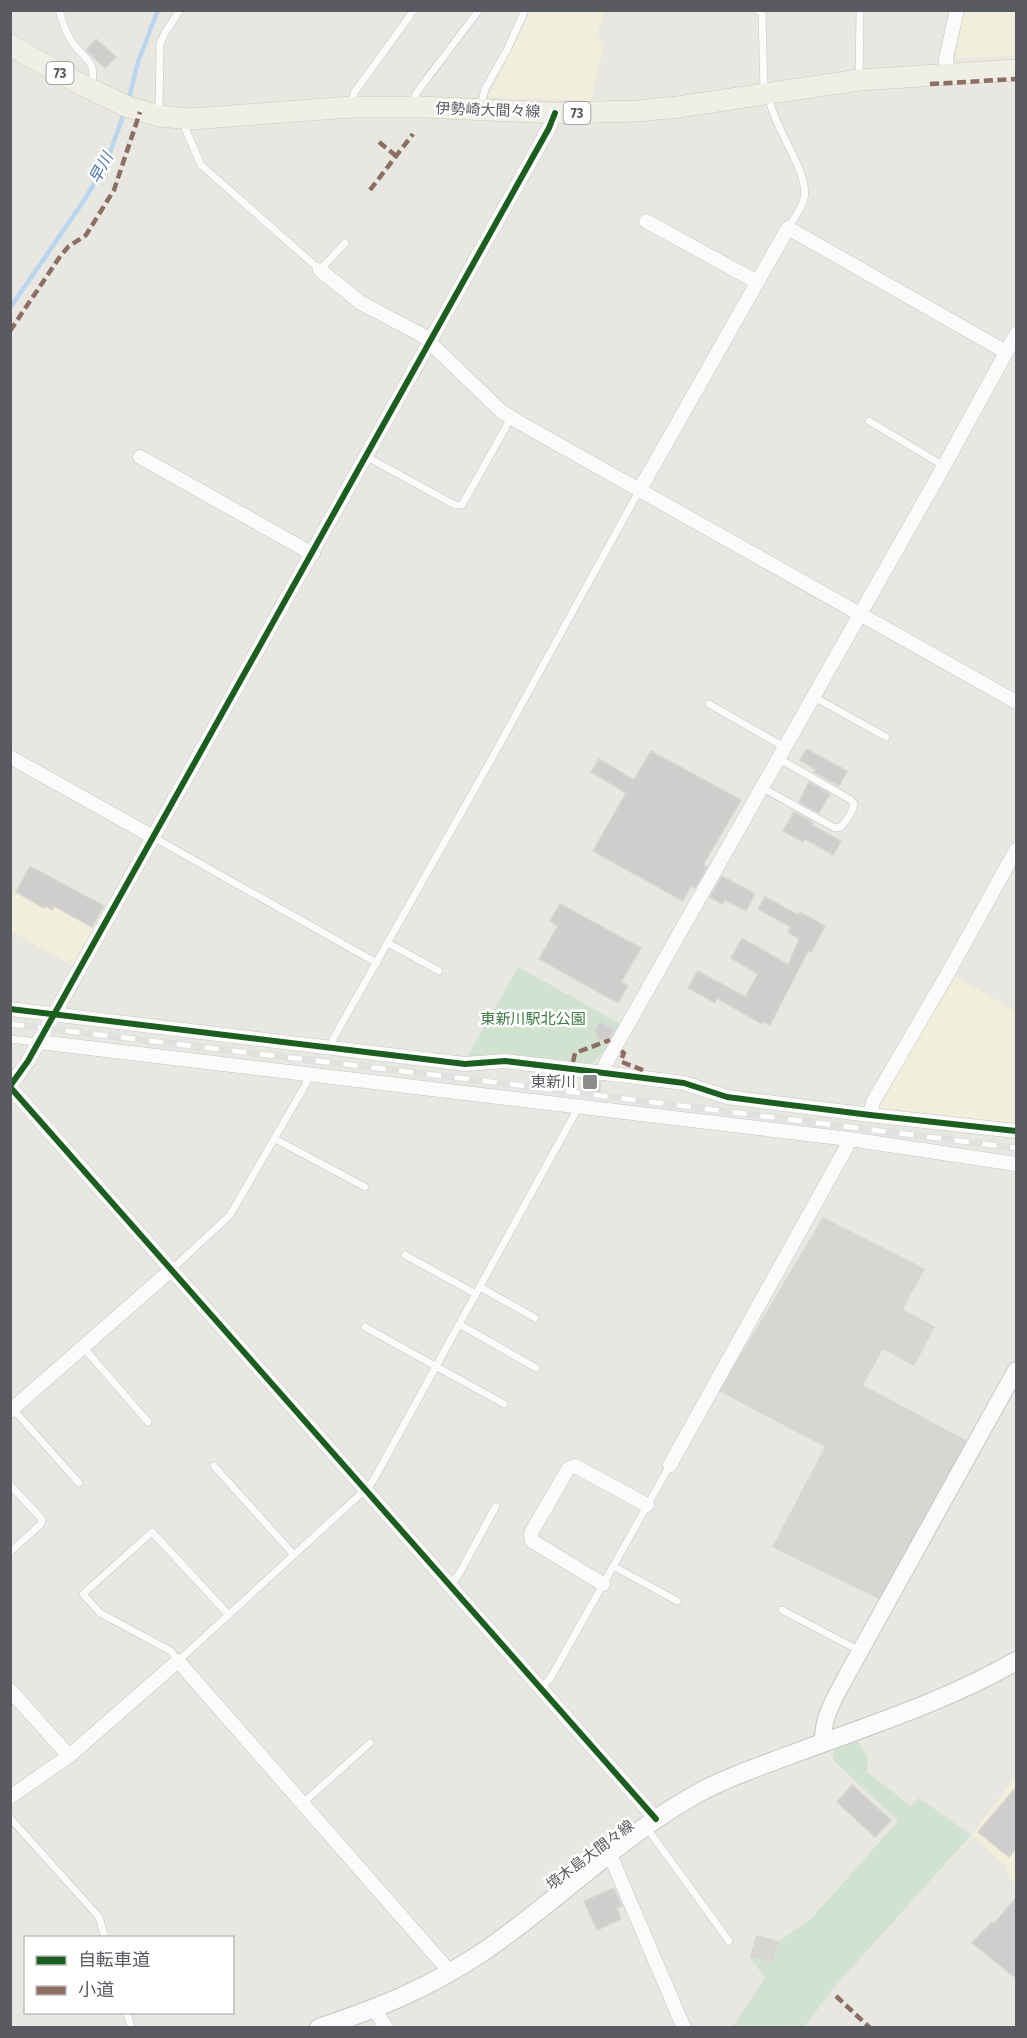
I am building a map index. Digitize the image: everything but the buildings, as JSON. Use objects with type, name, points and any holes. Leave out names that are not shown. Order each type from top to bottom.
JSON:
[{"type":"main road","name":"伊勢崎大間々線","points":[[10,45],[110,99],[137,111],[181,119],[351,106],[555,113],[638,111],[859,80],[1017,70]]},
{"type":"main road","name":"境木島大間々線","points":[[318,2028],[375,2009],[431,1984],[485,1950],[651,1823],[702,1791],[767,1763],[942,1699],[984,1680],[1017,1661]]},
{"type":"street","points":[[947,74],[946,58],[957,10]]},
{"type":"street","points":[[555,113],[549,128],[313,554],[39,1042],[10,1087],[541,1689],[651,1823]]},
{"type":"street","points":[[646,221],[757,282]]},
{"type":"street","points":[[639,491],[788,228],[1006,352]]},
{"type":"street","points":[[320,270],[361,303],[422,334],[501,411],[512,418],[1017,702]]},
{"type":"street","points":[[603,1073],[606,1063],[945,466],[1017,334]]},
{"type":"street","points":[[140,457],[313,554]]},
{"type":"street","points":[[10,757],[153,837]]},
{"type":"street","points":[[870,1115],[873,1102],[1017,850]]},
{"type":"street","points":[[10,1009],[465,1064],[506,1061],[684,1083],[727,1097],[1017,1131]]},
{"type":"street","points":[[39,1042],[849,1139],[1017,1164]]},
{"type":"street","points":[[670,1465],[849,1139]]},
{"type":"street","points":[[12,1410],[171,1270]]},
{"type":"street","points":[[823,1743],[822,1731],[825,1718],[1017,1370]]},
{"type":"street","points":[[603,1584],[532,1541],[531,1533],[568,1468],[575,1466],[647,1505]]},
{"type":"street","points":[[10,1797],[69,1756],[178,1661],[450,1972]]},
{"type":"street","points":[[10,1690],[69,1756]]},
{"type":"street","points":[[610,1855],[684,2028]]},
{"type":"street","points":[[375,2009],[386,2028]]},
{"type":"lane","points":[[59,10],[70,39],[92,63],[94,70],[91,89]]},
{"type":"lane","points":[[159,116],[160,44],[180,10]]},
{"type":"lane","points":[[351,106],[354,93],[414,10]]},
{"type":"lane","points":[[412,107],[413,98],[479,10]]},
{"type":"lane","points":[[481,109],[485,89],[507,50],[525,10]]},
{"type":"lane","points":[[757,10],[762,12],[762,74],[767,94],[774,118],[803,185],[804,199],[788,228]]},
{"type":"lane","points":[[859,80],[860,10]]},
{"type":"lane","points":[[181,119],[201,165],[320,270],[345,243]]},
{"type":"lane","points":[[367,457],[455,505],[462,505],[512,418]]},
{"type":"lane","points":[[869,421],[945,466]]},
{"type":"lane","points":[[332,1048],[333,1039],[639,491]]},
{"type":"lane","points":[[814,697],[886,737]]},
{"type":"lane","points":[[709,704],[854,804],[844,824],[835,828],[761,788]]},
{"type":"lane","points":[[153,837],[377,963]]},
{"type":"lane","points":[[388,943],[440,971]]},
{"type":"lane","points":[[10,1039],[39,1042]]},
{"type":"lane","points":[[171,1270],[230,1215],[306,1084],[309,1074]]},
{"type":"lane","points":[[229,1615],[152,1532],[82,1594],[100,1612],[171,1652],[178,1661],[229,1615],[366,1489],[374,1481],[578,1108]]},
{"type":"lane","points":[[275,1139],[365,1187]]},
{"type":"lane","points":[[405,1255],[535,1318]]},
{"type":"lane","points":[[459,1324],[536,1368]]},
{"type":"lane","points":[[365,1327],[504,1404]]},
{"type":"lane","points":[[83,1347],[148,1422]]},
{"type":"lane","points":[[12,1410],[79,1483]]},
{"type":"lane","points":[[541,1689],[551,1677],[670,1465]]},
{"type":"lane","points":[[214,1466],[294,1555]]},
{"type":"lane","points":[[10,1485],[42,1519],[40,1524],[10,1552]]},
{"type":"lane","points":[[450,1585],[459,1574],[496,1506]]},
{"type":"lane","points":[[613,1566],[677,1601]]},
{"type":"lane","points":[[782,1610],[860,1651]]},
{"type":"lane","points":[[303,1803],[369,1743]]},
{"type":"lane","points":[[10,1818],[99,1917],[104,1936]]},
{"type":"lane","points":[[651,1823],[729,1941]]},
{"type":"shaded area","points":[[530,11],[604,11],[596,38],[604,42],[591,101],[489,97]]},
{"type":"shaded area","points":[[963,11],[1016,11],[1016,56],[955,58]]},
{"type":"shaded area","points":[[30,864],[106,906],[73,966],[11,931],[11,898]]},
{"type":"shaded area","points":[[952,974],[1016,1012],[1016,1126],[881,1113],[877,1108]]},
{"type":"shaded area","points":[[823,1217],[925,1269],[903,1309],[935,1327],[914,1366],[883,1349],[863,1385],[969,1442],[881,1600],[772,1547],[825,1447],[719,1391]]},
{"type":"shaded area","points":[[1016,1776],[1016,1888],[1004,1865],[971,1835]]},
{"type":"shaded area","points":[[756,1935],[779,1941],[773,1963],[750,1957]]},
{"type":"green space","name":"東新川駅北公園","points":[[518,967],[621,1024],[603,1053],[591,1064],[507,1054],[466,1059]]},
{"type":"green space","points":[[856,1739],[868,1757],[867,1772],[911,1806],[919,1798],[971,1835],[831,1991],[804,2027],[732,2028],[765,1978],[750,1957],[773,1963],[779,1941],[812,1918],[898,1821],[833,1760],[834,1748]]},
{"type":"waterway","name":"早川","points":[[128,102],[138,62],[158,10]]},
{"type":"waterway","name":"早川","points":[[10,308],[83,202],[106,164],[124,113]]},
{"type":"railway","points":[[10,1024],[1016,1148]]},
{"type":"marked path","points":[[930,84],[1016,79]]},
{"type":"marked path","points":[[10,331],[59,258],[68,247],[86,235],[114,190],[140,112]]},
{"type":"marked path","points":[[370,190],[413,134]]},
{"type":"marked path","points":[[379,142],[396,156]]},
{"type":"marked path","points":[[573,1062],[575,1053],[610,1040]]},
{"type":"marked path","points":[[621,1051],[624,1053],[622,1062],[645,1071]]},
{"type":"marked path","points":[[836,1996],[870,2028]]},
{"type":"cycle path","points":[[10,1086],[28,1061],[549,128],[555,113]]},
{"type":"cycle path","points":[[10,1009],[465,1064],[505,1061],[572,1069],[684,1083],[727,1097],[1016,1131]]},
{"type":"cycle path","points":[[10,1087],[656,1819]]},
{"type":"place","name":"東新川","points":[[590,1082]]}]
